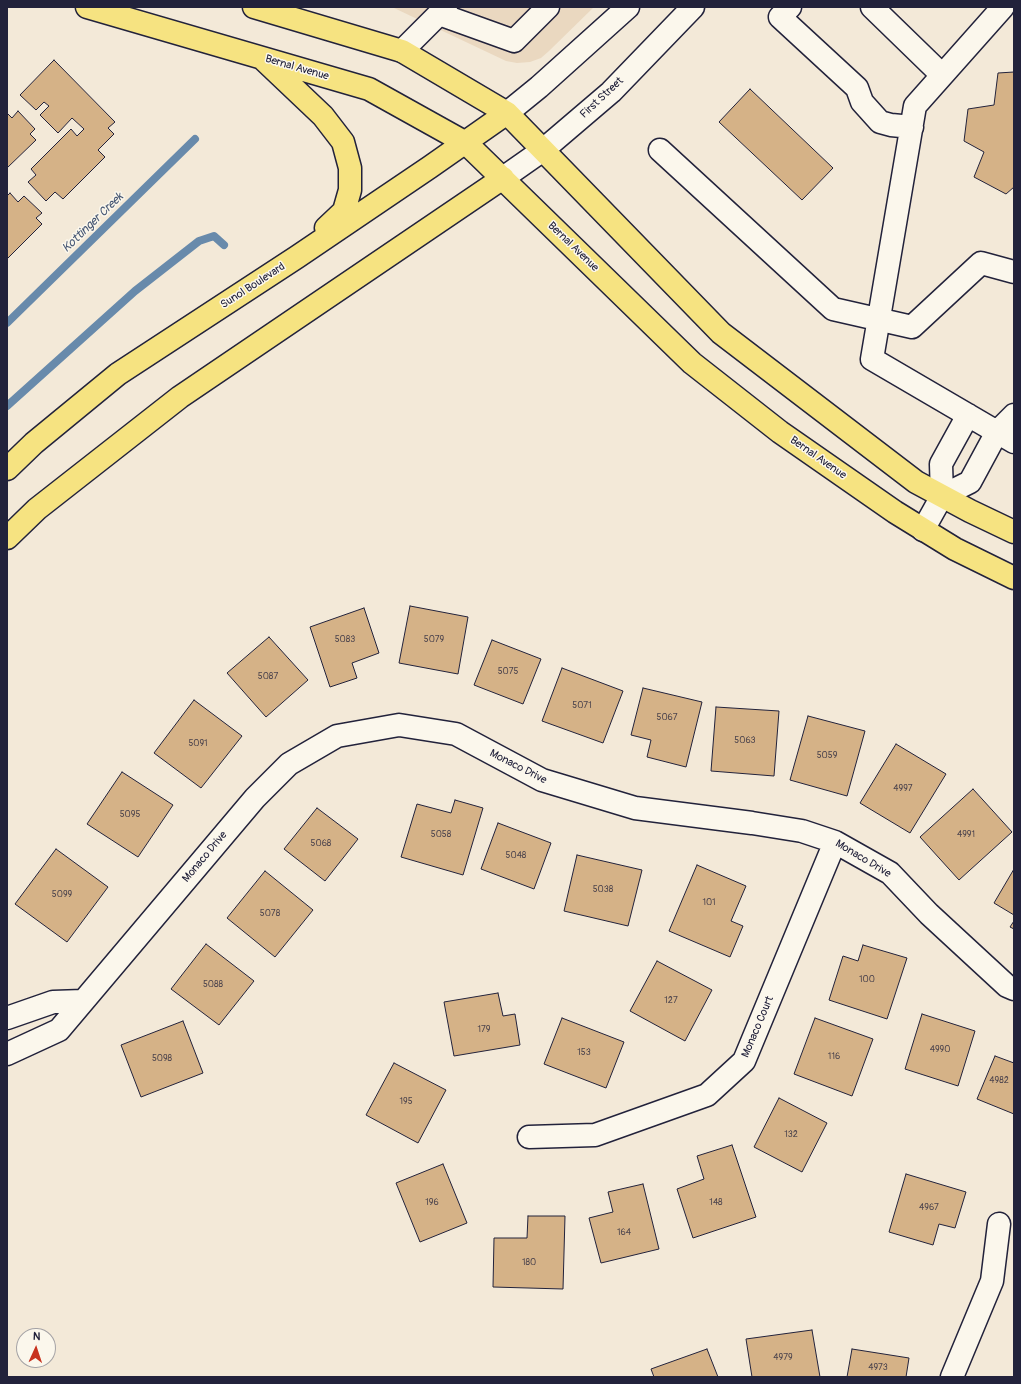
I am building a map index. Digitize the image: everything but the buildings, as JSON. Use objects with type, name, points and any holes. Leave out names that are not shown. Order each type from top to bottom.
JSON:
[{"type":"main road","name":"Bernal Avenue","points":[[87,7],[369,89],[466,142],[692,363],[780,432],[895,512],[955,549],[1014,578]]},
{"type":"main road","points":[[254,7],[402,51],[506,112],[721,333],[916,482],[970,511],[1014,532]]},
{"type":"main road","points":[[260,57],[323,116],[343,142],[350,168],[350,190],[344,211],[297,257]]},
{"type":"main road","name":"Sunol Boulevard","points":[[7,469],[34,443],[118,374],[297,257],[466,142],[506,112]]},
{"type":"main road","points":[[7,538],[37,508],[180,397],[503,178]]},
{"type":"street","points":[[402,51],[443,11],[514,40],[548,7]]},
{"type":"street","points":[[506,112],[539,87],[628,7]]},
{"type":"street","name":"First Street","points":[[503,178],[543,150],[611,92],[693,7]]},
{"type":"street","points":[[790,7],[780,17],[857,88],[862,102],[880,122],[891,125],[912,126]]},
{"type":"street","points":[[872,7],[942,75]]},
{"type":"street","points":[[1002,7],[915,106],[872,358],[1006,437]]},
{"type":"street","points":[[660,150],[833,309],[912,327],[981,263],[1014,272]]},
{"type":"street","points":[[923,530],[942,496],[941,464],[968,415]]},
{"type":"street","points":[[942,496],[970,482],[1006,437],[1014,415]]},
{"type":"street","name":"Monaco Drive","points":[[7,1054],[59,1030],[255,798],[289,764],[337,736],[399,725],[456,734],[542,780],[635,808],[795,830],[835,842],[890,873],[929,914],[1014,990]]},
{"type":"street","name":"Monaco Court","points":[[529,1137],[595,1135],[707,1095],[744,1062],[835,842]]},
{"type":"street","points":[[7,1018],[53,1002],[83,1001]]},
{"type":"street","points":[[952,1377],[992,1281],[999,1224]]},
{"type":"shaded area","points":[[594,7],[541,58],[530,62],[517,63],[506,61],[394,8]]},
{"type":"waterway","name":"Kottinger Creek","points":[[7,323],[195,139]]},
{"type":"waterway","points":[[7,406],[135,291],[199,241],[214,236],[224,245]]}]
